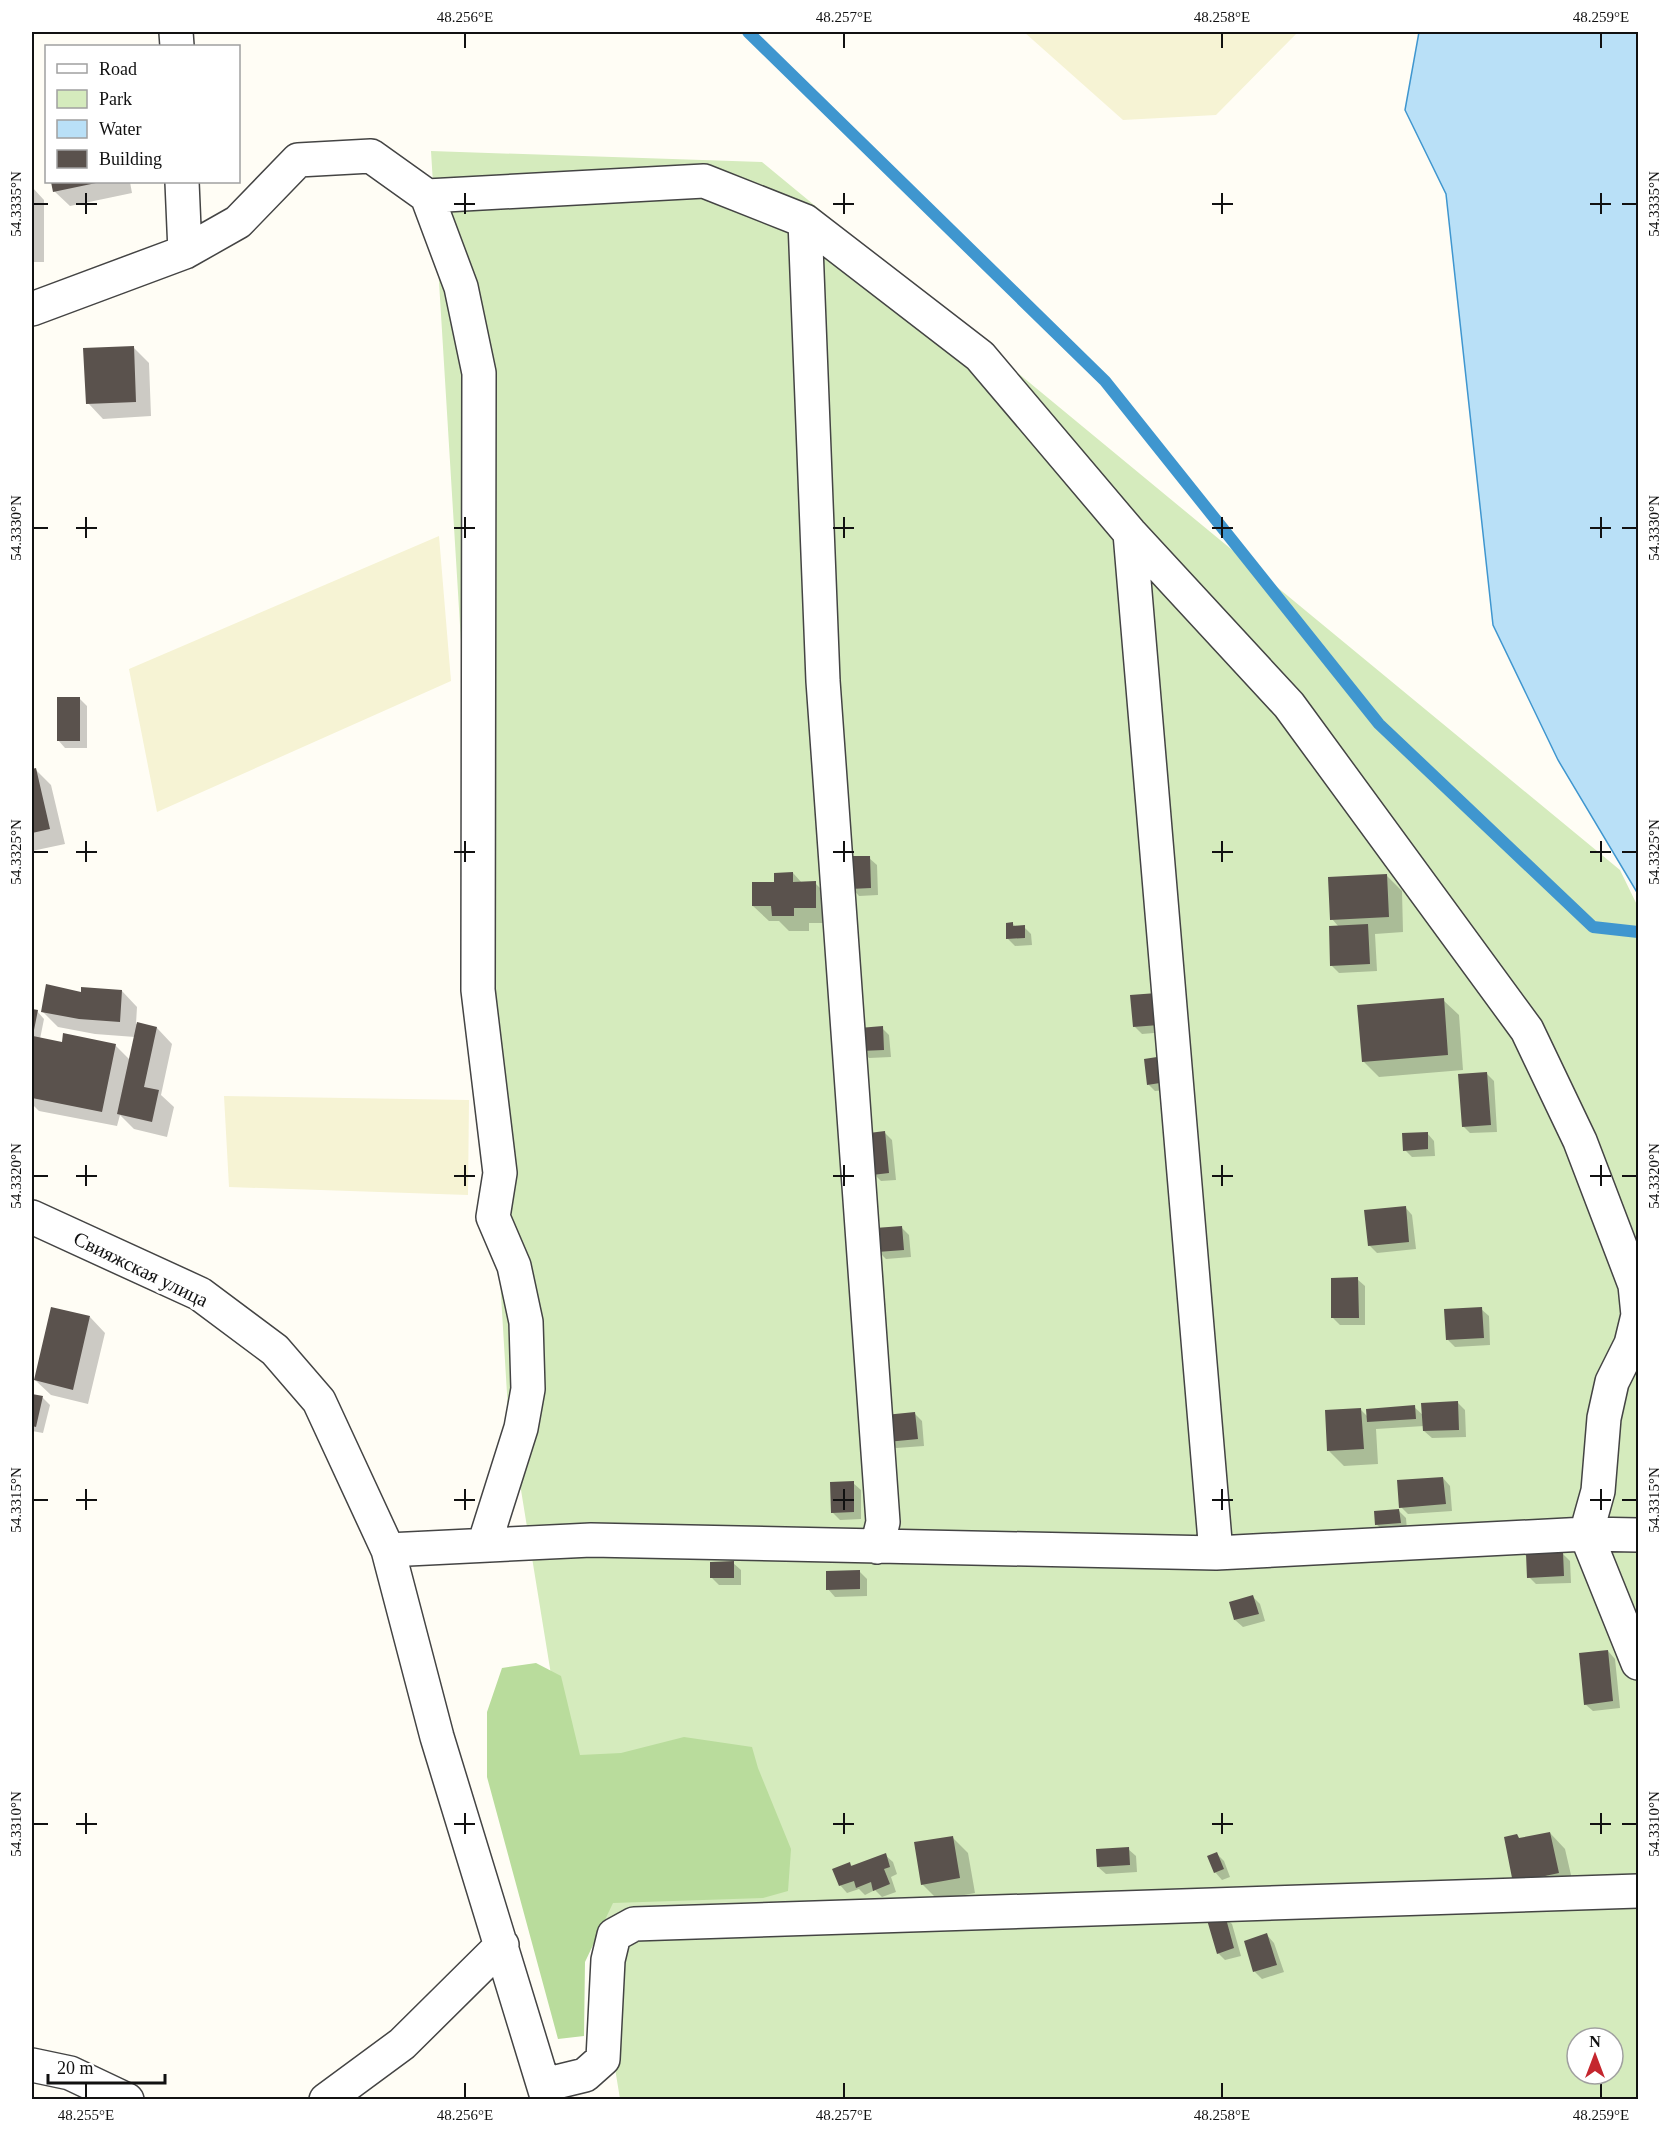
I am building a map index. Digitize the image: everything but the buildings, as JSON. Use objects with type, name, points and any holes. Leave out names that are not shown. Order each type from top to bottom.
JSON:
[{"type":"street","points":[[32,309],[184,252],[238,222],[298,160],[370,156],[427,196],[461,287],[479,373],[478,990],[500,1173],[493,1217],[514,1266],[526,1322],[528,1389],[521,1428],[484,1545]]},
{"type":"street","points":[[427,196],[704,181],[805,221],[980,356],[1130,533],[1296,714],[1527,1030],[1580,1141],[1635,1286],[1638,1315],[1630,1344],[1612,1382],[1604,1418],[1598,1491],[1586,1534],[1638,1663]]},
{"type":"street","points":[[182,183],[184,252]]},
{"type":"street","points":[[805,221],[824,681],[883,1522],[877,1547]]},
{"type":"street","points":[[1130,533],[1216,1553]]},
{"type":"street","name":"Свияжская улица","points":[[32,1217],[201,1294],[275,1350],[319,1401],[388,1550],[437,1737],[546,2092]]},
{"type":"street","points":[[388,1550],[591,1540],[1216,1553],[1586,1534],[1638,1535]]},
{"type":"street","points":[[546,2092],[585,2075],[603,2059],[608,1960],[614,1935],[634,1924],[1638,1891]]},
{"type":"street","points":[[326,2100],[402,2044],[502,1945]]},
{"type":"street","points":[[32,2065],[70,2073],[127,2100]]},
{"type":"shaded area","points":[[1024,32],[1298,32],[1216,115],[1123,120]]},
{"type":"shaded area","points":[[439,536],[451,681],[157,812],[129,669]]},
{"type":"shaded area","points":[[224,1096],[469,1100],[468,1195],[229,1187]]},
{"type":"green space","points":[[431,151],[762,162],[1620,870],[1638,907],[1638,2099],[620,2099],[508,1410]]},
{"type":"green space","points":[[536,1663],[561,1676],[580,1755],[621,1753],[684,1737],[752,1747],[758,1768],[791,1849],[788,1891],[763,1898],[613,1903],[585,1962],[584,2036],[558,2039],[487,1777],[487,1712],[502,1668]]},
{"type":"water","points":[[1419,32],[1638,32],[1638,894],[1558,760],[1493,625],[1446,194],[1405,110]]},
{"type":"waterway","points":[[748,32],[1105,381],[1379,724],[1593,927],[1638,932]]}]
